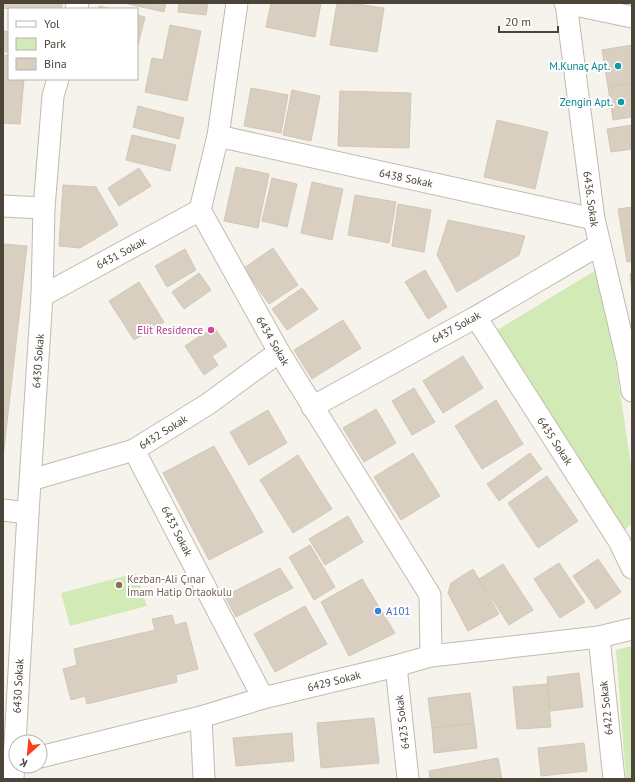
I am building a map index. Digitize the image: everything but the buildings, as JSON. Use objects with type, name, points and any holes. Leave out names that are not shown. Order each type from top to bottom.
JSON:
[{"type":"street","points":[[200,210],[218,136],[237,3]]},
{"type":"street","points":[[566,3],[632,17]]},
{"type":"street","name":"6436. Sokak","points":[[566,3],[594,219],[599,245],[630,359],[632,391]]},
{"type":"street","name":"6430 Sokak","points":[[13,734],[42,296],[44,208],[54,96],[58,80]]},
{"type":"street","name":"6438 Sokak","points":[[218,136],[594,219]]},
{"type":"street","points":[[3,206],[44,208]]},
{"type":"street","name":"6431 Sokak","points":[[42,296],[200,210]]},
{"type":"street","name":"6434 Sokak","points":[[200,210],[279,352],[430,595],[431,656]]},
{"type":"street","name":"6437 Sokak","points":[[312,407],[476,317],[599,245]]},
{"type":"street","name":"6435 Sokak","points":[[476,317],[619,541],[632,568]]},
{"type":"street","name":"6432 Sokak","points":[[31,480],[134,450],[208,404],[279,352]]},
{"type":"street","name":"6433 Sokak","points":[[134,450],[263,698]]},
{"type":"street","points":[[3,510],[28,513]]},
{"type":"street","name":"6429 Sokak","points":[[48,755],[201,717],[263,698],[396,666],[431,656],[599,637],[632,629]]},
{"type":"street","name":"6422 Sokak","points":[[599,637],[614,779]]},
{"type":"street","name":"6423 Sokak","points":[[396,666],[408,779]]},
{"type":"street","points":[[201,717],[204,779]]},
{"type":"green space","points":[[596,270],[615,359],[632,472],[632,524],[622,532],[494,332]]},
{"type":"green space","points":[[136,573],[147,606],[70,626],[61,593]]},
{"type":"green space","points":[[632,646],[632,779],[626,779],[616,650]]},
{"type":"place","name":"M.Kunaç Apt.","points":[[618,66]]},
{"type":"place","name":"Zengin Apt.","points":[[621,102]]},
{"type":"place","name":"Elit Residence","points":[[211,330]]},
{"type":"place","name":"Kezban-Ali Çınar İmam Hatip Ortaokulu","points":[[119,585]]},
{"type":"place","name":"A101","points":[[378,611]]}]
